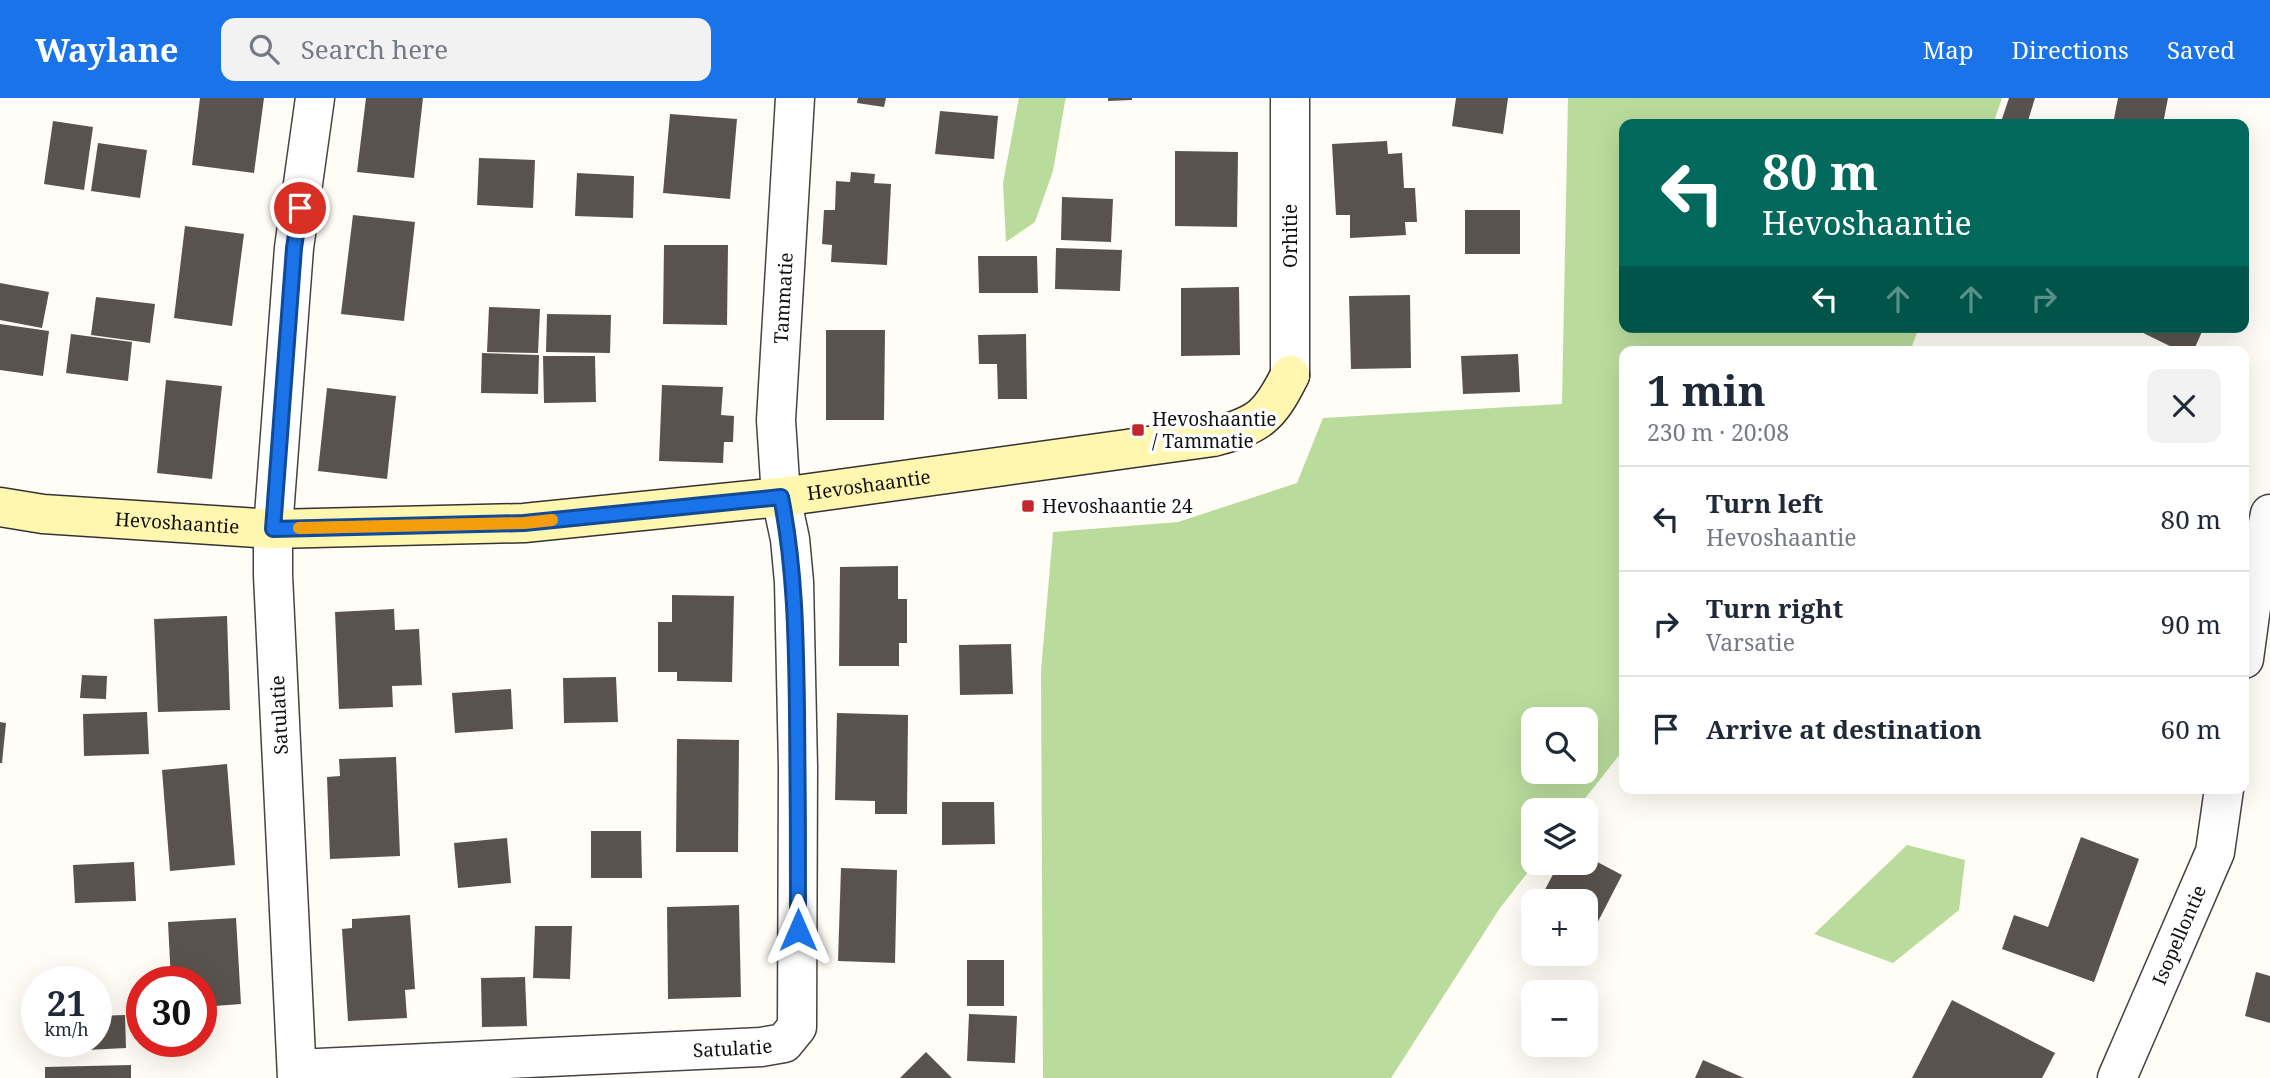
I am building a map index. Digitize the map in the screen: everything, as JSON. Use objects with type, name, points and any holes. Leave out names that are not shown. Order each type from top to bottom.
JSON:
[{"type":"street","name":"Satulatie","points":[[315,98],[294,248],[273,529],[297,1073],[748,1048],[784,1043],[797,1027],[798,791],[794,582],[790,539],[781,497]]},
{"type":"street","name":"Tammatie","points":[[781,497],[776,420],[795,98]]},
{"type":"street","name":"Orhitie","points":[[1290,98],[1290,374]]},
{"type":"street","name":"Hevoshaantie","points":[[0,507],[43,514],[273,529],[524,523],[781,497],[1213,437],[1237,431],[1258,419],[1275,404],[1290,374]]},
{"type":"street","points":[[2249,622],[2270,514]]},
{"type":"street","name":"Isopellontie","points":[[2117,1078],[2215,852],[2223,794]]},
{"type":"green space","points":[[1019,98],[1066,98],[1053,171],[1035,222],[1006,242],[1003,183]]},
{"type":"green space","points":[[1568,98],[2002,98],[1995,119],[1619,119],[1619,333],[1917,333],[1912,346],[1619,346],[1619,755],[1598,782],[1598,707],[1521,707],[1521,784],[1596,784],[1585,798],[1521,798],[1521,875],[1526,875],[1500,908],[1391,1078],[1043,1078],[1041,671],[1053,532],[1178,522],[1297,483],[1323,418],[1562,404]]},
{"type":"green space","points":[[1907,845],[1965,860],[1959,910],[1893,963],[1814,934]]},
{"type":"building","points":[[200,98],[264,98],[254,173],[192,165]]},
{"type":"building","points":[[366,98],[423,98],[414,178],[357,172]]},
{"type":"building","points":[[858,98],[886,98],[884,107],[857,103]]},
{"type":"building","points":[[1108,98],[1132,98],[1132,100],[1108,101]]},
{"type":"building","points":[[1456,98],[1508,98],[1503,134],[1452,126]]},
{"type":"building","points":[[2009,98],[2035,98],[2029,119],[2002,119]]},
{"type":"building","points":[[2118,98],[2168,98],[2164,119],[2114,119]]},
{"type":"building","points":[[940,111],[998,116],[994,159],[935,154]]},
{"type":"building","points":[[670,114],[737,119],[730,199],[663,193]]},
{"type":"building","points":[[53,121],[93,127],[84,190],[44,184]]},
{"type":"building","points":[[1387,141],[1388,154],[1402,153],[1404,188],[1415,188],[1417,222],[1405,222],[1406,235],[1350,238],[1350,215],[1336,215],[1332,144]]},
{"type":"building","points":[[98,143],[147,150],[140,198],[91,191]]},
{"type":"building","points":[[1175,151],[1238,152],[1237,227],[1175,226]]},
{"type":"building","points":[[479,158],[535,160],[533,208],[477,205]]},
{"type":"building","points":[[851,172],[875,174],[874,183],[891,184],[887,265],[831,262],[832,245],[822,244],[824,210],[835,210],[836,181],[850,182]]},
{"type":"building","points":[[577,173],[634,176],[633,218],[575,216]]},
{"type":"building","points":[[1062,197],[1113,199],[1111,242],[1061,240]]},
{"type":"building","points":[[1465,210],[1520,210],[1520,254],[1465,254]]},
{"type":"building","points":[[353,215],[415,222],[404,321],[341,314]]},
{"type":"building","points":[[185,226],[244,234],[232,326],[174,318]]},
{"type":"building","points":[[664,245],[728,245],[727,325],[663,324]]},
{"type":"building","points":[[1056,248],[1122,250],[1120,291],[1055,289]]},
{"type":"building","points":[[978,256],[1037,256],[1038,293],[979,293]]},
{"type":"building","points":[[0,283],[49,292],[42,328],[0,320]]},
{"type":"building","points":[[1239,287],[1240,355],[1181,356],[1181,288]]},
{"type":"building","points":[[1410,295],[1411,368],[1351,369],[1349,296]]},
{"type":"building","points":[[96,297],[155,304],[150,343],[91,335]]},
{"type":"building","points":[[489,307],[540,309],[538,353],[487,352]]},
{"type":"building","points":[[547,314],[611,315],[610,353],[546,352]]},
{"type":"building","points":[[0,324],[49,331],[43,376],[0,370]]},
{"type":"building","points":[[826,330],[885,330],[884,420],[826,420]]},
{"type":"building","points":[[2143,333],[2201,333],[2196,346],[2170,346]]},
{"type":"building","points":[[71,334],[132,342],[128,381],[66,373]]},
{"type":"building","points":[[1026,334],[1027,399],[998,399],[997,364],[979,364],[978,335]]},
{"type":"building","points":[[482,353],[539,355],[538,394],[481,393]]},
{"type":"building","points":[[1518,354],[1520,392],[1463,394],[1461,356]]},
{"type":"building","points":[[543,356],[595,356],[596,402],[544,403]]},
{"type":"building","points":[[166,380],[222,386],[212,479],[157,473]]},
{"type":"building","points":[[662,385],[723,387],[721,415],[734,416],[733,442],[724,442],[723,463],[659,461]]},
{"type":"building","points":[[327,388],[396,396],[387,479],[318,471]]},
{"type":"building","points":[[898,566],[898,599],[907,599],[907,643],[899,643],[899,666],[839,666],[840,567]]},
{"type":"building","points":[[672,595],[734,596],[732,682],[677,681],[677,672],[658,672],[658,622],[672,622]]},
{"type":"building","points":[[394,609],[395,630],[419,629],[422,685],[392,686],[393,707],[339,709],[335,612]]},
{"type":"building","points":[[227,616],[230,710],[158,712],[154,619]]},
{"type":"building","points":[[1011,644],[1013,694],[960,695],[959,645]]},
{"type":"building","points":[[82,675],[107,676],[106,699],[80,698]]},
{"type":"building","points":[[616,677],[618,722],[564,723],[563,678]]},
{"type":"building","points":[[511,689],[513,729],[455,733],[452,693]]},
{"type":"building","points":[[147,712],[149,754],[84,756],[83,714]]},
{"type":"building","points":[[837,713],[908,715],[907,814],[875,814],[875,801],[835,800]]},
{"type":"building","points":[[0,722],[6,723],[2,763],[0,763]]},
{"type":"building","points":[[677,739],[739,740],[738,852],[676,852]]},
{"type":"building","points":[[396,757],[400,856],[330,859],[327,777],[340,776],[339,759]]},
{"type":"building","points":[[227,764],[235,865],[170,871],[162,770]]},
{"type":"building","points":[[942,802],[994,802],[995,844],[942,845]]},
{"type":"building","points":[[591,831],[641,831],[642,878],[591,878]]},
{"type":"building","points":[[2081,837],[2139,859],[2094,982],[2002,949],[2014,915],[2048,927]]},
{"type":"building","points":[[507,838],[511,883],[458,888],[454,843]]},
{"type":"building","points":[[134,862],[136,901],[75,903],[73,865]]},
{"type":"building","points":[[1598,862],[1622,875],[1598,922],[1598,889],[1545,889],[1553,875],[1598,875]]},
{"type":"building","points":[[841,868],[897,870],[895,963],[838,961]]},
{"type":"building","points":[[739,905],[741,997],[668,999],[667,907]]},
{"type":"building","points":[[410,915],[415,989],[405,990],[407,1018],[348,1021],[342,929],[352,928],[352,919]]},
{"type":"building","points":[[236,918],[241,1004],[217,1006],[217,966],[170,966],[168,922]]},
{"type":"building","points":[[535,926],[572,926],[570,979],[533,978]]},
{"type":"building","points":[[967,960],[1004,960],[1004,1006],[967,1006]]},
{"type":"building","points":[[2256,972],[2270,976],[2270,1023],[2245,1016]]},
{"type":"building","points":[[525,977],[527,1026],[482,1027],[481,978]]},
{"type":"building","points":[[1952,1000],[2055,1053],[2042,1078],[1912,1078]]},
{"type":"building","points":[[969,1014],[1017,1016],[1015,1063],[967,1061]]},
{"type":"building","points":[[112,1015],[125,1015],[126,1048],[112,1049]]},
{"type":"building","points":[[926,1052],[952,1078],[900,1078]]},
{"type":"building","points":[[1703,1060],[1744,1078],[1695,1078]]},
{"type":"building","points":[[131,1065],[131,1078],[45,1078],[45,1067]]},
{"type":"slow traffic","points":[[299,528],[524,523],[552,520]]},
{"type":"place","name":"Hevoshaantie / Tammatie","points":[[1138,430]]},
{"type":"place","name":"Hevoshaantie 24","points":[[1028,506]]},
{"type":"route","points":[[300,208],[294,248],[273,529],[524,523],[781,497],[790,539],[794,582],[798,930]]}]
